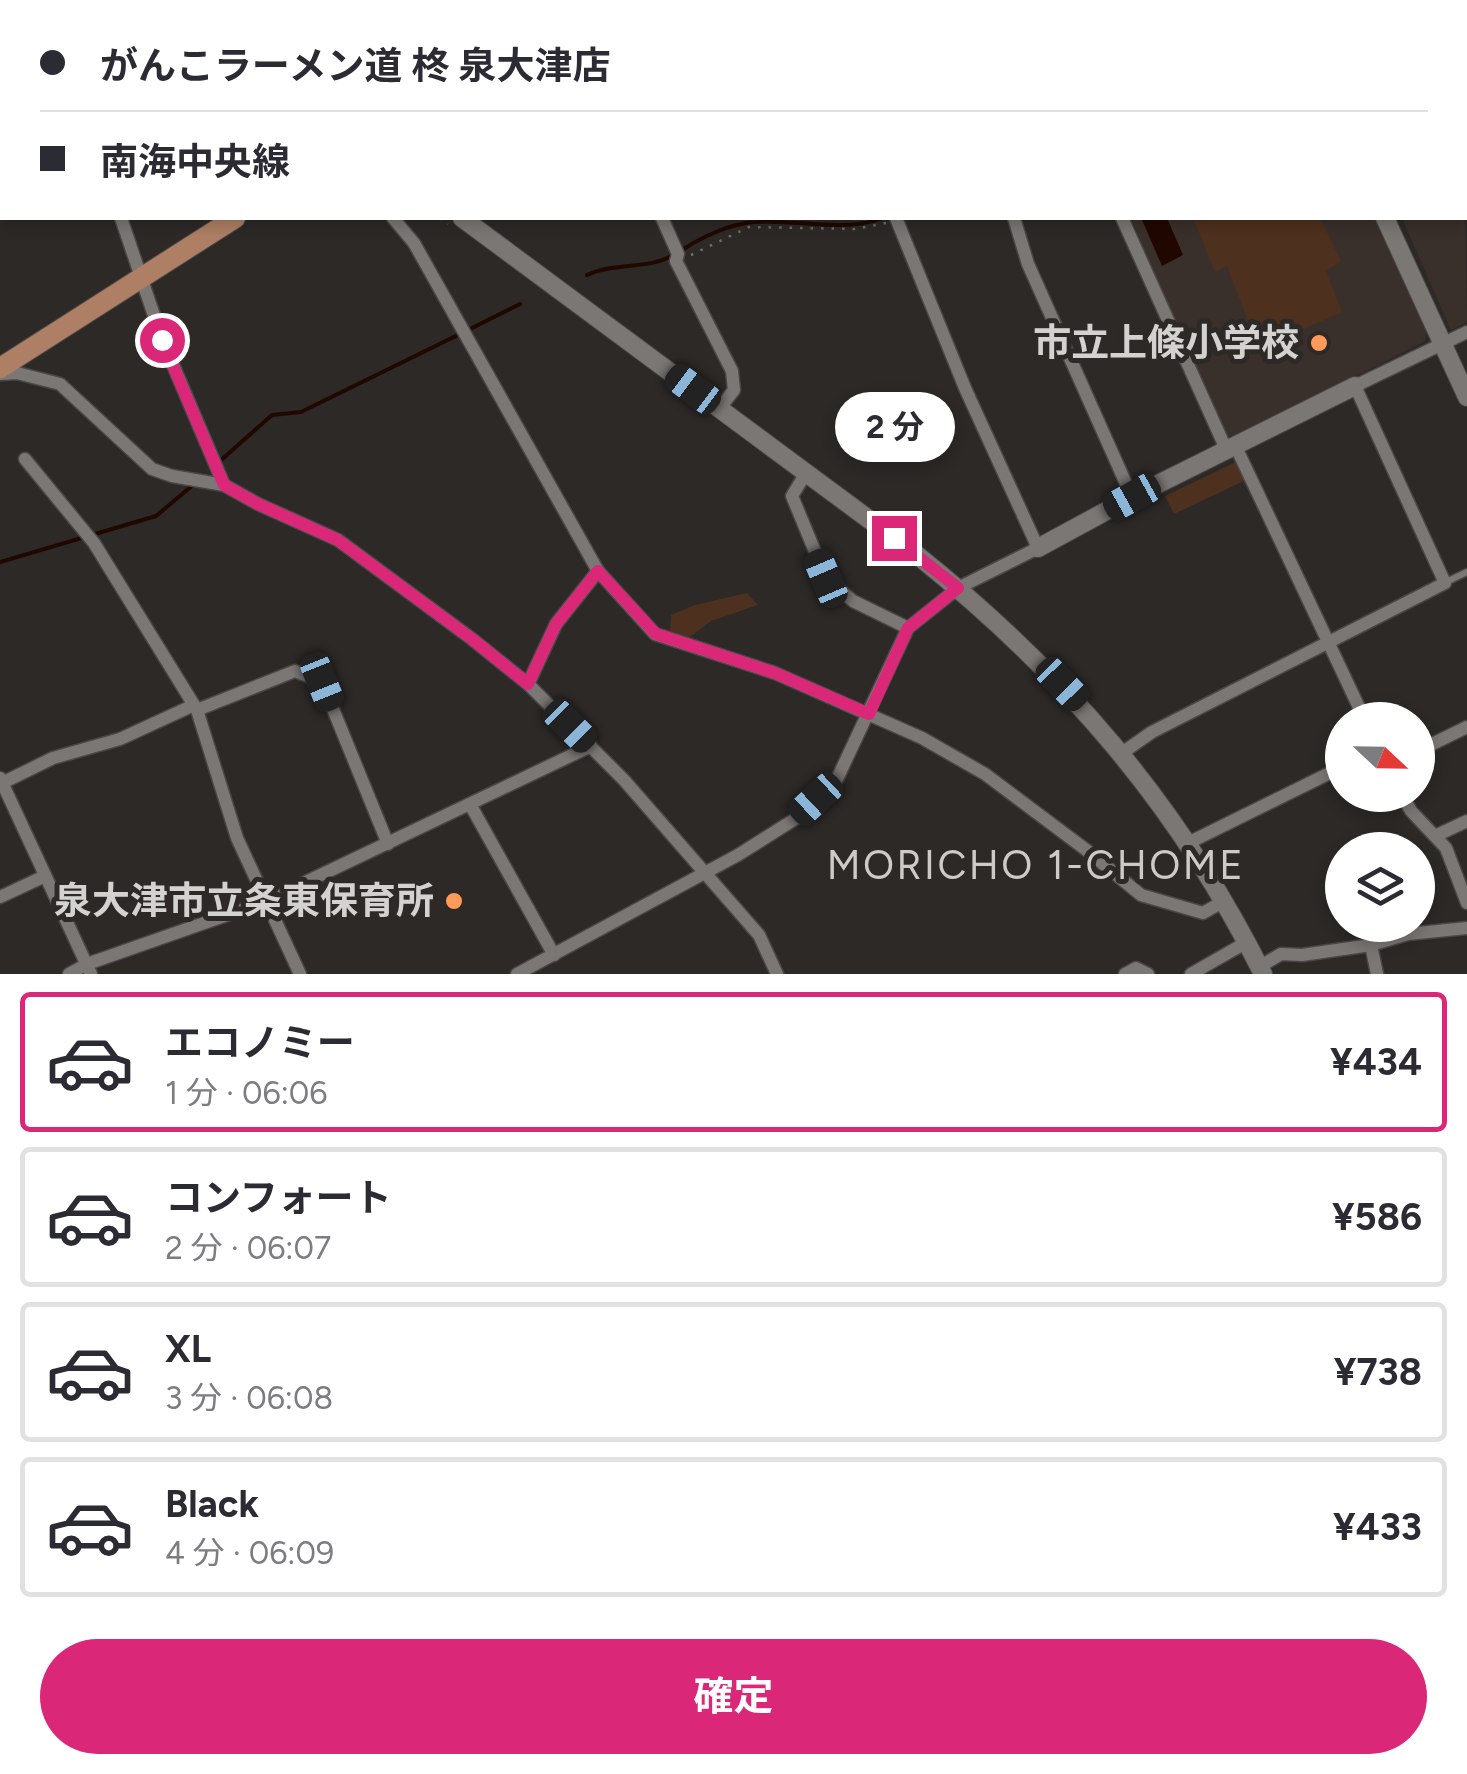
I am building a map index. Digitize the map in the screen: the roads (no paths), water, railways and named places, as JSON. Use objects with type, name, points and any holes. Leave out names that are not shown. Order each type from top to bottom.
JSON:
[{"type":"main road","points":[[0,371],[232,220]]},
{"type":"street","points":[[122,220],[162,340],[224,485]]},
{"type":"street","points":[[394,220],[423,259],[598,571],[656,634],[759,667],[922,738],[985,774],[1140,895],[1202,914],[1224,900]]},
{"type":"street","points":[[663,220],[732,371],[734,390],[720,409]]},
{"type":"street","points":[[897,220],[965,388],[1038,548]]},
{"type":"street","points":[[1015,220],[1028,264],[1132,497]]},
{"type":"street","points":[[1123,220],[1357,702]]},
{"type":"street","points":[[1386,220],[1467,397]]},
{"type":"street","points":[[458,223],[720,409],[958,588],[1045,667],[1122,753],[1188,842],[1261,970],[1281,954],[1302,955],[1372,945],[1408,934],[1467,928]]},
{"type":"street","points":[[518,974],[795,818],[837,780],[908,628],[958,588],[1231,447],[1467,332]]},
{"type":"street","points":[[0,371],[60,384],[152,470],[224,485],[338,540],[472,639],[528,684],[591,746],[758,935],[777,974]]},
{"type":"street","points":[[1122,753],[1152,732],[1445,582],[1355,386]]},
{"type":"street","points":[[25,459],[94,543],[195,708],[237,838],[300,974]]},
{"type":"street","points":[[806,474],[792,496],[826,578],[853,601],[908,628]]},
{"type":"street","points":[[528,684],[556,624],[598,571]]},
{"type":"street","points":[[89,969],[1,781],[52,758],[120,739],[295,671],[322,682],[388,844]]},
{"type":"street","points":[[1435,743],[1467,727]]},
{"type":"street","points":[[69,974],[264,902],[591,746]]},
{"type":"street","points":[[1188,842],[1325,776]]},
{"type":"street","points":[[472,806],[554,956]]},
{"type":"street","points":[[1412,812],[1431,832]]},
{"type":"street","points":[[1467,821],[1435,836],[1446,848],[1467,903]]},
{"type":"street","points":[[0,897],[44,876]]},
{"type":"street","points":[[1191,974],[1247,942]]},
{"type":"street","points":[[1372,945],[1377,974]]},
{"type":"street","points":[[1124,974],[1136,968],[1148,974]]},
{"type":"lane","points":[[1445,582],[1467,572]]},
{"type":"waterway","points":[[682,250],[746,223],[852,225],[876,220]]},
{"type":"waterway","points":[[587,275],[608,268],[653,263],[673,255]]},
{"type":"waterway","points":[[468,330],[520,304]]},
{"type":"waterway","points":[[220,461],[272,415],[301,412],[460,334]]},
{"type":"waterway","points":[[0,562],[156,516],[193,485]]},
{"type":"place","name":"市立上條小学校","points":[[1319,343]]},
{"type":"place","name":"泉大津市立条東保育所","points":[[454,901]]},
{"type":"district","name":"MORICHO 1-CHOME","points":[[1036,865]]}]
